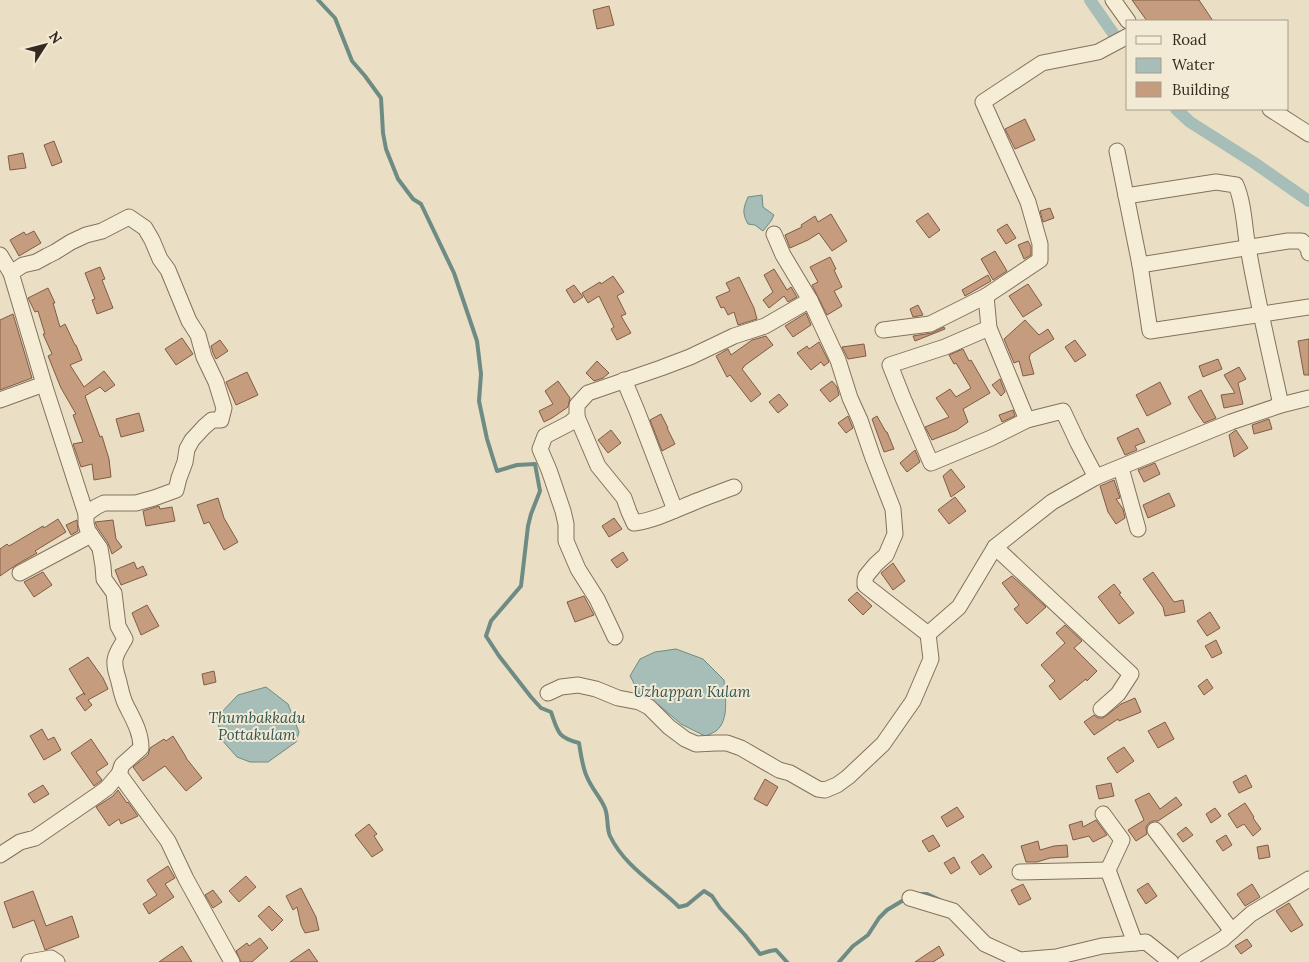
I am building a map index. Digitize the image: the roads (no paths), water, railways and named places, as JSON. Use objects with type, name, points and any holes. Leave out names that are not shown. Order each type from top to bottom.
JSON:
[{"type":"street","points":[[1113,0],[1127,20]]},
{"type":"street","points":[[883,330],[930,324],[986,296],[1040,260],[1040,244],[1028,202],[983,102],[1042,63],[1098,52],[1126,37]]},
{"type":"street","points":[[1272,110],[1309,134]]},
{"type":"street","points":[[1117,151],[1140,265],[1150,331],[1309,308]]},
{"type":"street","points":[[1126,196],[1216,182],[1236,185],[1240,195],[1260,315],[1281,405]]},
{"type":"street","points":[[11,273],[56,252],[71,242],[86,235],[102,231],[129,217],[145,228],[160,259],[168,270],[189,321],[198,335],[204,357],[220,394],[224,408],[221,420],[212,420],[192,440],[187,449],[176,490],[136,503],[104,503],[86,514]]},
{"type":"street","points":[[548,693],[561,687],[578,684],[618,698],[639,702],[649,707],[669,727],[685,739],[696,744],[716,742],[740,748],[779,770],[790,773],[818,789],[825,790],[848,777],[883,744],[913,701],[930,659],[928,634],[865,585],[864,580],[876,564],[886,555],[895,534],[893,509],[850,398],[838,360],[810,300],[783,255],[774,234]]},
{"type":"street","points":[[1140,265],[1288,241],[1302,241],[1308,248],[1309,253]]},
{"type":"street","points":[[0,255],[11,273],[86,514],[88,531],[100,548],[104,579],[114,593],[118,626],[125,639],[117,653],[115,669],[122,696],[141,739],[141,748],[122,766],[119,774],[106,788],[35,838],[20,842],[0,855]]},
{"type":"street","points":[[986,296],[989,328],[1027,420]]},
{"type":"street","points":[[734,487],[675,510],[634,523],[624,498],[598,466],[577,417],[577,405],[588,393],[690,357],[734,336],[765,326],[810,300]]},
{"type":"street","points":[[989,328],[945,347],[890,365],[902,398],[931,462],[991,438],[1027,420],[1063,411],[1096,477]]},
{"type":"street","points":[[624,380],[675,510]]},
{"type":"street","points":[[0,400],[44,384]]},
{"type":"street","points":[[928,634],[959,607],[995,547],[1052,502],[1096,477],[1231,422],[1281,405],[1309,398]]},
{"type":"street","points":[[577,417],[570,423],[545,436],[540,449],[563,510],[566,524],[566,541],[578,569],[597,599],[615,637]]},
{"type":"street","points":[[1121,468],[1138,529]]},
{"type":"street","points":[[20,573],[91,535]]},
{"type":"street","points":[[995,547],[1131,674],[1118,694],[1101,709]]},
{"type":"street","points":[[119,774],[168,841],[186,879],[232,962]]},
{"type":"street","points":[[1104,814],[1122,840],[1108,870],[1135,943]]},
{"type":"street","points":[[1155,830],[1232,931]]},
{"type":"street","points":[[1020,872],[1108,870]]},
{"type":"street","points":[[1187,961],[1223,939],[1251,914],[1309,879]]},
{"type":"street","points":[[910,898],[953,911],[985,944],[1020,960],[1056,957],[1102,946],[1146,942],[1170,962]]},
{"type":"street","points":[[29,962],[51,958],[57,962]]},
{"type":"water","points":[[762,195],[763,207],[774,215],[763,231],[755,225],[748,224],[744,211],[748,197]]},
{"type":"water","name":"Uzhappan Kulam","points":[[676,649],[703,659],[724,680],[726,707],[723,720],[716,731],[705,736],[681,724],[660,706],[639,693],[630,676],[640,659],[655,652]]},
{"type":"water","name":"Thumbakkadu Pottakulam","points":[[266,687],[288,704],[299,732],[296,742],[268,762],[250,762],[237,757],[221,739],[217,717],[238,695]]},
{"type":"waterway","points":[[318,0],[335,18],[352,61],[381,98],[386,149],[398,179],[413,199],[421,204],[454,273],[477,341],[481,374],[479,401],[487,439],[497,471],[517,465],[535,464],[540,491],[528,526],[521,586],[491,621],[486,636],[531,697],[541,708],[551,712],[559,733],[579,743],[585,773],[606,810],[610,836],[616,847],[632,866],[679,907],[687,905],[704,891],[712,896],[760,954],[776,950],[787,962]]},
{"type":"waterway","points":[[1090,0],[1115,36]]},
{"type":"waterway","points":[[1177,110],[1190,122],[1253,162],[1309,201]]},
{"type":"waterway","points":[[921,894],[927,894],[940,900]]},
{"type":"waterway","points":[[839,962],[853,946],[868,935],[879,918],[887,910],[907,898]]}]
